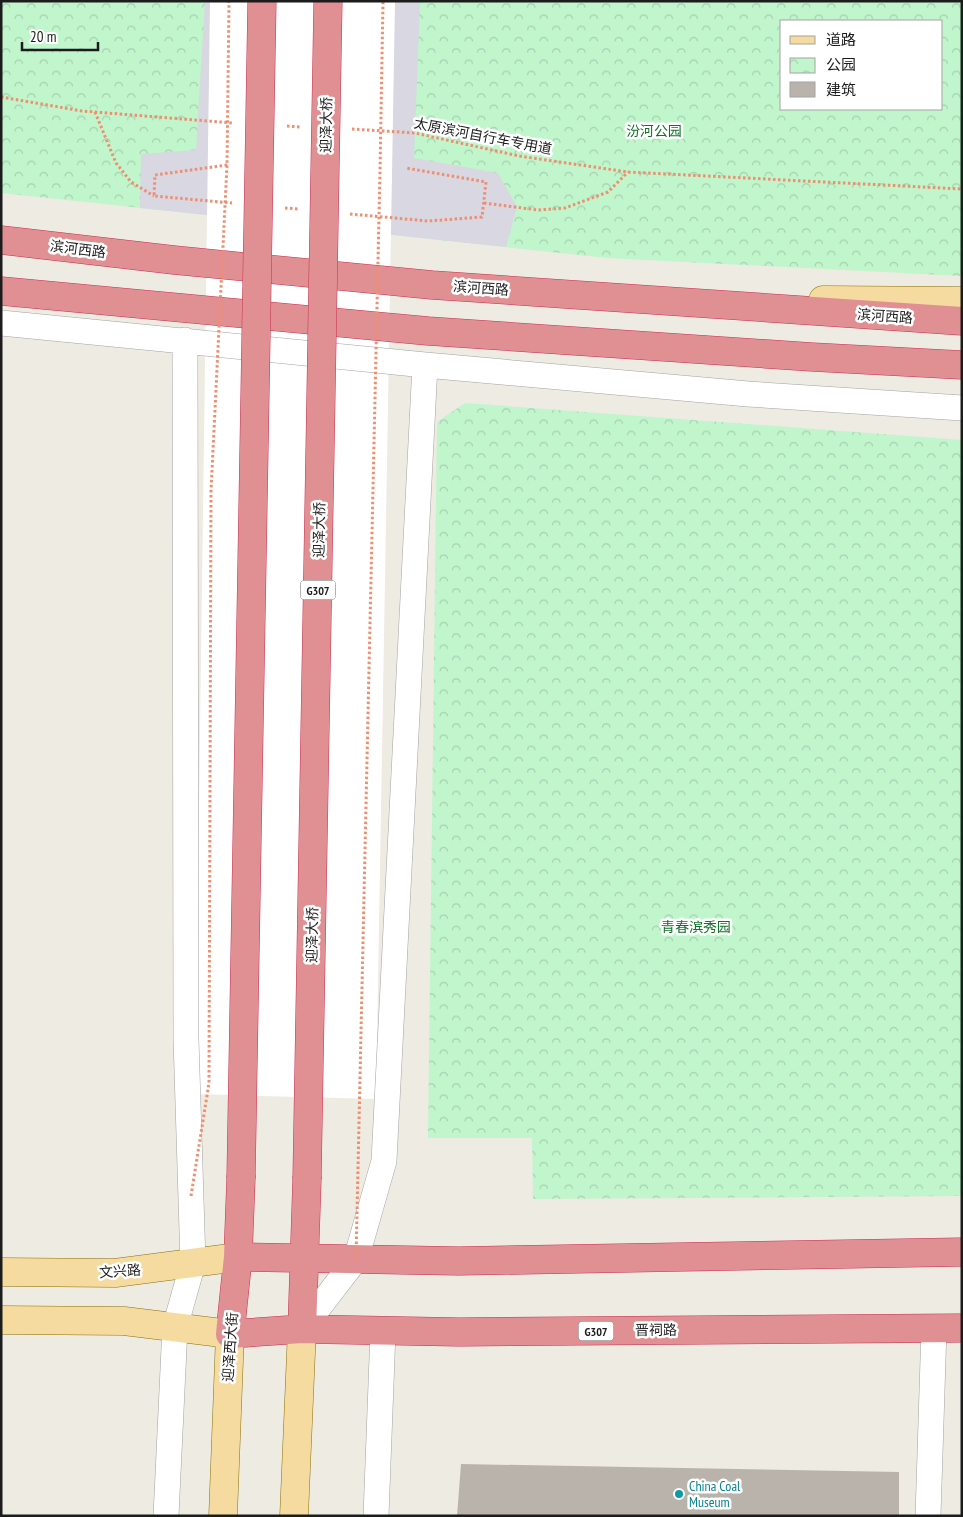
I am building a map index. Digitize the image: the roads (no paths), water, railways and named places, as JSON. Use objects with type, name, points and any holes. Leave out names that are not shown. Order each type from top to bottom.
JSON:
[{"type":"highway","name":"迎泽西大街","points":[[230,1334],[238,1257],[241,1178],[262,1]]},
{"type":"highway","name":"迎泽大桥","points":[[304,1258],[328,1]]},
{"type":"highway","name":"滨河西路","points":[[1,240],[174,260],[432,285],[962,321]]},
{"type":"highway","points":[[1,291],[428,331],[812,357],[962,365]]},
{"type":"highway","points":[[238,1257],[459,1261],[962,1252]]},
{"type":"highway","name":"G307","points":[[302,1329],[304,1258]]},
{"type":"highway","name":"晋祠路","points":[[230,1334],[302,1329],[459,1332],[962,1328]]},
{"type":"main road","points":[[638,300],[962,301]]},
{"type":"main road","points":[[812,357],[962,377]]},
{"type":"main road","name":"文兴路","points":[[1,1272],[115,1273],[238,1257]]},
{"type":"main road","points":[[1,1320],[124,1321],[230,1334]]},
{"type":"main road","points":[[294,1516],[302,1329]]},
{"type":"main road","name":"迎泽西大街","points":[[223,1516],[230,1334]]},
{"type":"street","points":[[1,323],[425,365],[748,394],[962,408]]},
{"type":"street","points":[[166,1516],[175,1327],[193,1263],[186,1039],[185,340]]},
{"type":"street","points":[[302,1329],[356,1259],[384,1161],[425,365]]},
{"type":"street","points":[[928,1516],[934,1328]]},
{"type":"street","points":[[376,1516],[383,1331]]},
{"type":"place","name":"China Coal Museum","points":[[679,1494]]},
{"type":"park label","name":"汾河公园","points":[[654,131]]},
{"type":"park label","name":"青春滨秀园","points":[[696,927]]}]
